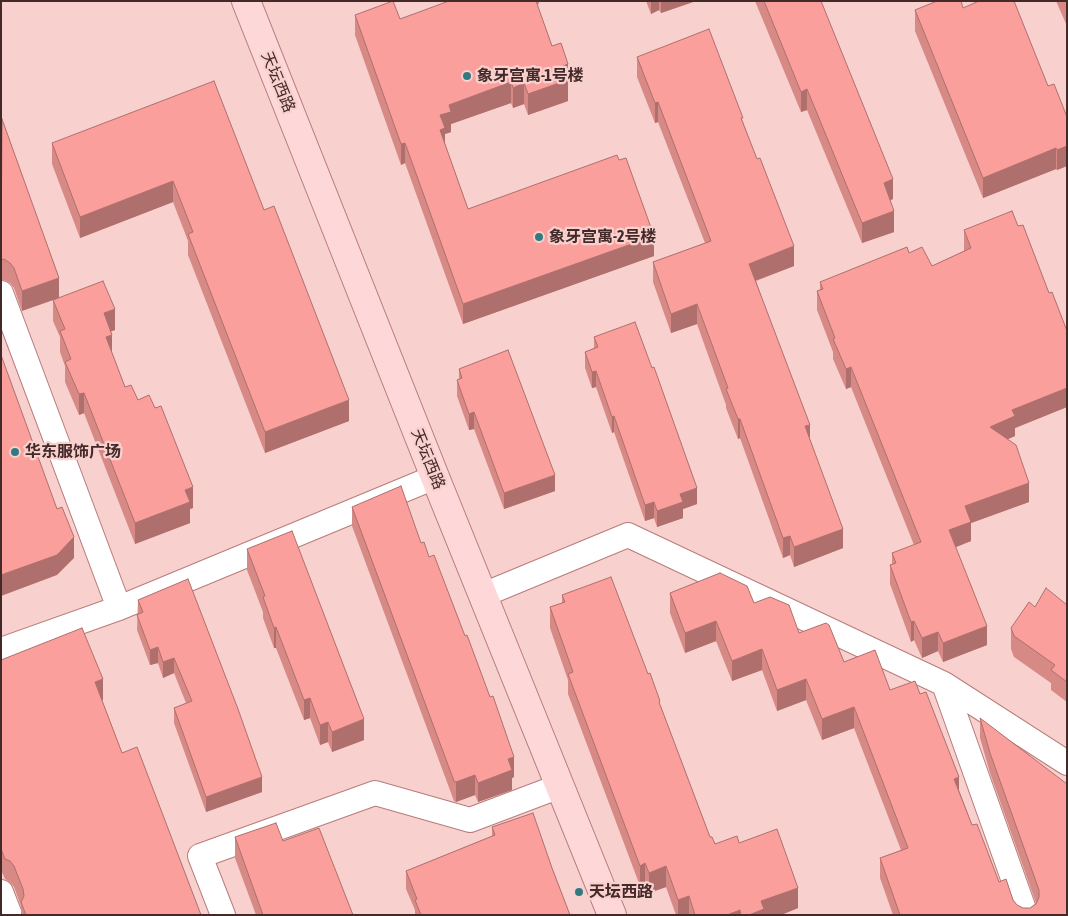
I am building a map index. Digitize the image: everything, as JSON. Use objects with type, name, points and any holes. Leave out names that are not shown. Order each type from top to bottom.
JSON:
[{"type":"street","name":"天坛西路","points":[[246,1],[612,915]]},
{"type":"street","points":[[1,293],[119,608]]},
{"type":"street","points":[[1,650],[119,608],[435,477]]},
{"type":"street","points":[[483,595],[628,535],[944,684],[1067,763]]},
{"type":"street","points":[[944,684],[1026,915]]},
{"type":"street","points":[[223,915],[200,856],[375,793],[470,820],[560,786]]},
{"type":"street","points":[[1,892],[10,915]]},
{"type":"building","points":[[393,1],[400,19],[449,1],[536,1],[552,46],[561,43],[568,64],[563,66],[568,80],[528,94],[524,83],[513,88],[511,82],[449,105],[451,112],[440,115],[445,128],[440,130],[468,209],[617,155],[619,160],[626,158],[654,236],[463,304],[405,143],[401,144],[355,15]]},
{"type":"building","points":[[764,1],[821,1],[893,179],[884,183],[894,211],[862,223],[807,89],[801,92]]},
{"type":"building","points":[[937,1],[961,1],[963,8],[979,1],[1014,1],[1048,86],[1054,84],[1067,117],[1067,146],[1057,150],[1056,148],[983,178],[915,10]]},
{"type":"building","points":[[709,29],[757,159],[760,158],[794,246],[749,264],[810,425],[805,426],[843,529],[794,547],[790,536],[783,538],[740,419],[738,419],[726,389],[728,388],[697,304],[671,314],[653,262],[711,241],[658,102],[655,103],[637,57]]},
{"type":"building","points":[[214,81],[264,210],[274,206],[349,400],[265,432],[188,234],[193,232],[173,181],[80,217],[52,143]]},
{"type":"building","points":[[2,119],[59,278],[22,291],[14,268],[4,259],[1,260]]},
{"type":"building","points":[[1012,211],[1018,226],[1023,225],[1049,293],[1052,292],[1067,331],[1067,388],[1012,410],[1015,416],[990,427],[1016,445],[1029,483],[965,506],[971,522],[949,530],[987,626],[943,643],[938,632],[922,638],[914,621],[911,622],[890,565],[896,563],[892,553],[921,542],[851,367],[846,369],[833,339],[835,338],[817,291],[823,289],[820,282],[907,247],[909,253],[922,247],[932,266],[971,248],[964,230]]},
{"type":"building","points":[[103,281],[115,309],[104,313],[112,335],[106,337],[125,387],[131,385],[138,400],[149,395],[155,408],[161,406],[193,487],[185,490],[190,502],[135,523],[84,393],[79,394],[65,362],[71,359],[60,331],[65,329],[53,300]]},
{"type":"building","points":[[635,322],[652,368],[654,367],[697,488],[680,494],[683,502],[657,511],[654,502],[645,505],[614,416],[612,417],[596,371],[592,372],[585,352],[598,347],[594,337]]},
{"type":"building","points":[[508,350],[555,475],[504,493],[474,412],[469,414],[457,380],[462,378],[459,369]]},
{"type":"building","name":"华东服饰广场","points":[[1,355],[57,509],[62,507],[74,537],[57,555],[1,575]]},
{"type":"building","points":[[401,486],[421,543],[424,542],[429,557],[434,555],[490,697],[493,696],[514,757],[508,759],[512,770],[478,783],[475,775],[456,782],[454,781],[352,507]]},
{"type":"building","points":[[292,531],[364,719],[332,732],[328,722],[320,725],[310,698],[304,700],[276,627],[274,628],[263,597],[265,596],[247,549]]},
{"type":"building","points":[[720,573],[747,586],[754,603],[770,597],[789,605],[799,633],[826,623],[829,625],[844,662],[875,650],[890,690],[915,681],[920,694],[926,692],[959,777],[954,779],[972,825],[977,824],[999,882],[1006,879],[1013,900],[1023,908],[1030,908],[1036,904],[1039,890],[990,753],[980,718],[1067,784],[1067,915],[900,915],[880,858],[908,848],[854,707],[822,719],[806,679],[777,690],[762,649],[732,661],[716,621],[685,633],[670,593]]},
{"type":"building","points":[[611,577],[648,674],[650,673],[659,702],[710,837],[712,837],[715,844],[737,836],[739,843],[777,829],[798,888],[761,901],[764,909],[749,915],[741,915],[740,910],[727,915],[695,915],[689,896],[678,900],[666,866],[649,873],[645,863],[640,866],[568,674],[573,672],[550,607],[565,602],[562,595]]},
{"type":"building","points":[[188,579],[262,777],[206,797],[174,708],[192,701],[174,658],[163,662],[158,647],[150,650],[137,615],[143,612],[138,600]]},
{"type":"building","points":[[1046,588],[1067,605],[1067,682],[1051,670],[1055,665],[1014,636],[1011,628],[1029,602],[1035,607]]},
{"type":"building","points":[[82,628],[103,679],[95,682],[122,753],[137,747],[201,915],[26,915],[21,902],[24,896],[23,889],[14,866],[5,859],[1,849],[1,660]]},
{"type":"building","points":[[533,813],[570,915],[421,915],[406,871],[495,835],[492,827]]},
{"type":"building","points":[[276,823],[283,841],[319,828],[353,915],[263,915],[235,837]]},
{"type":"place","name":"象牙宫寓-1号楼","points":[[467,76]]},
{"type":"place","name":"象牙宫寓-2号楼","points":[[539,237]]},
{"type":"place","name":"华东服饰广场","points":[[15,452]]},
{"type":"place","name":"天坛西路","points":[[579,892]]}]
